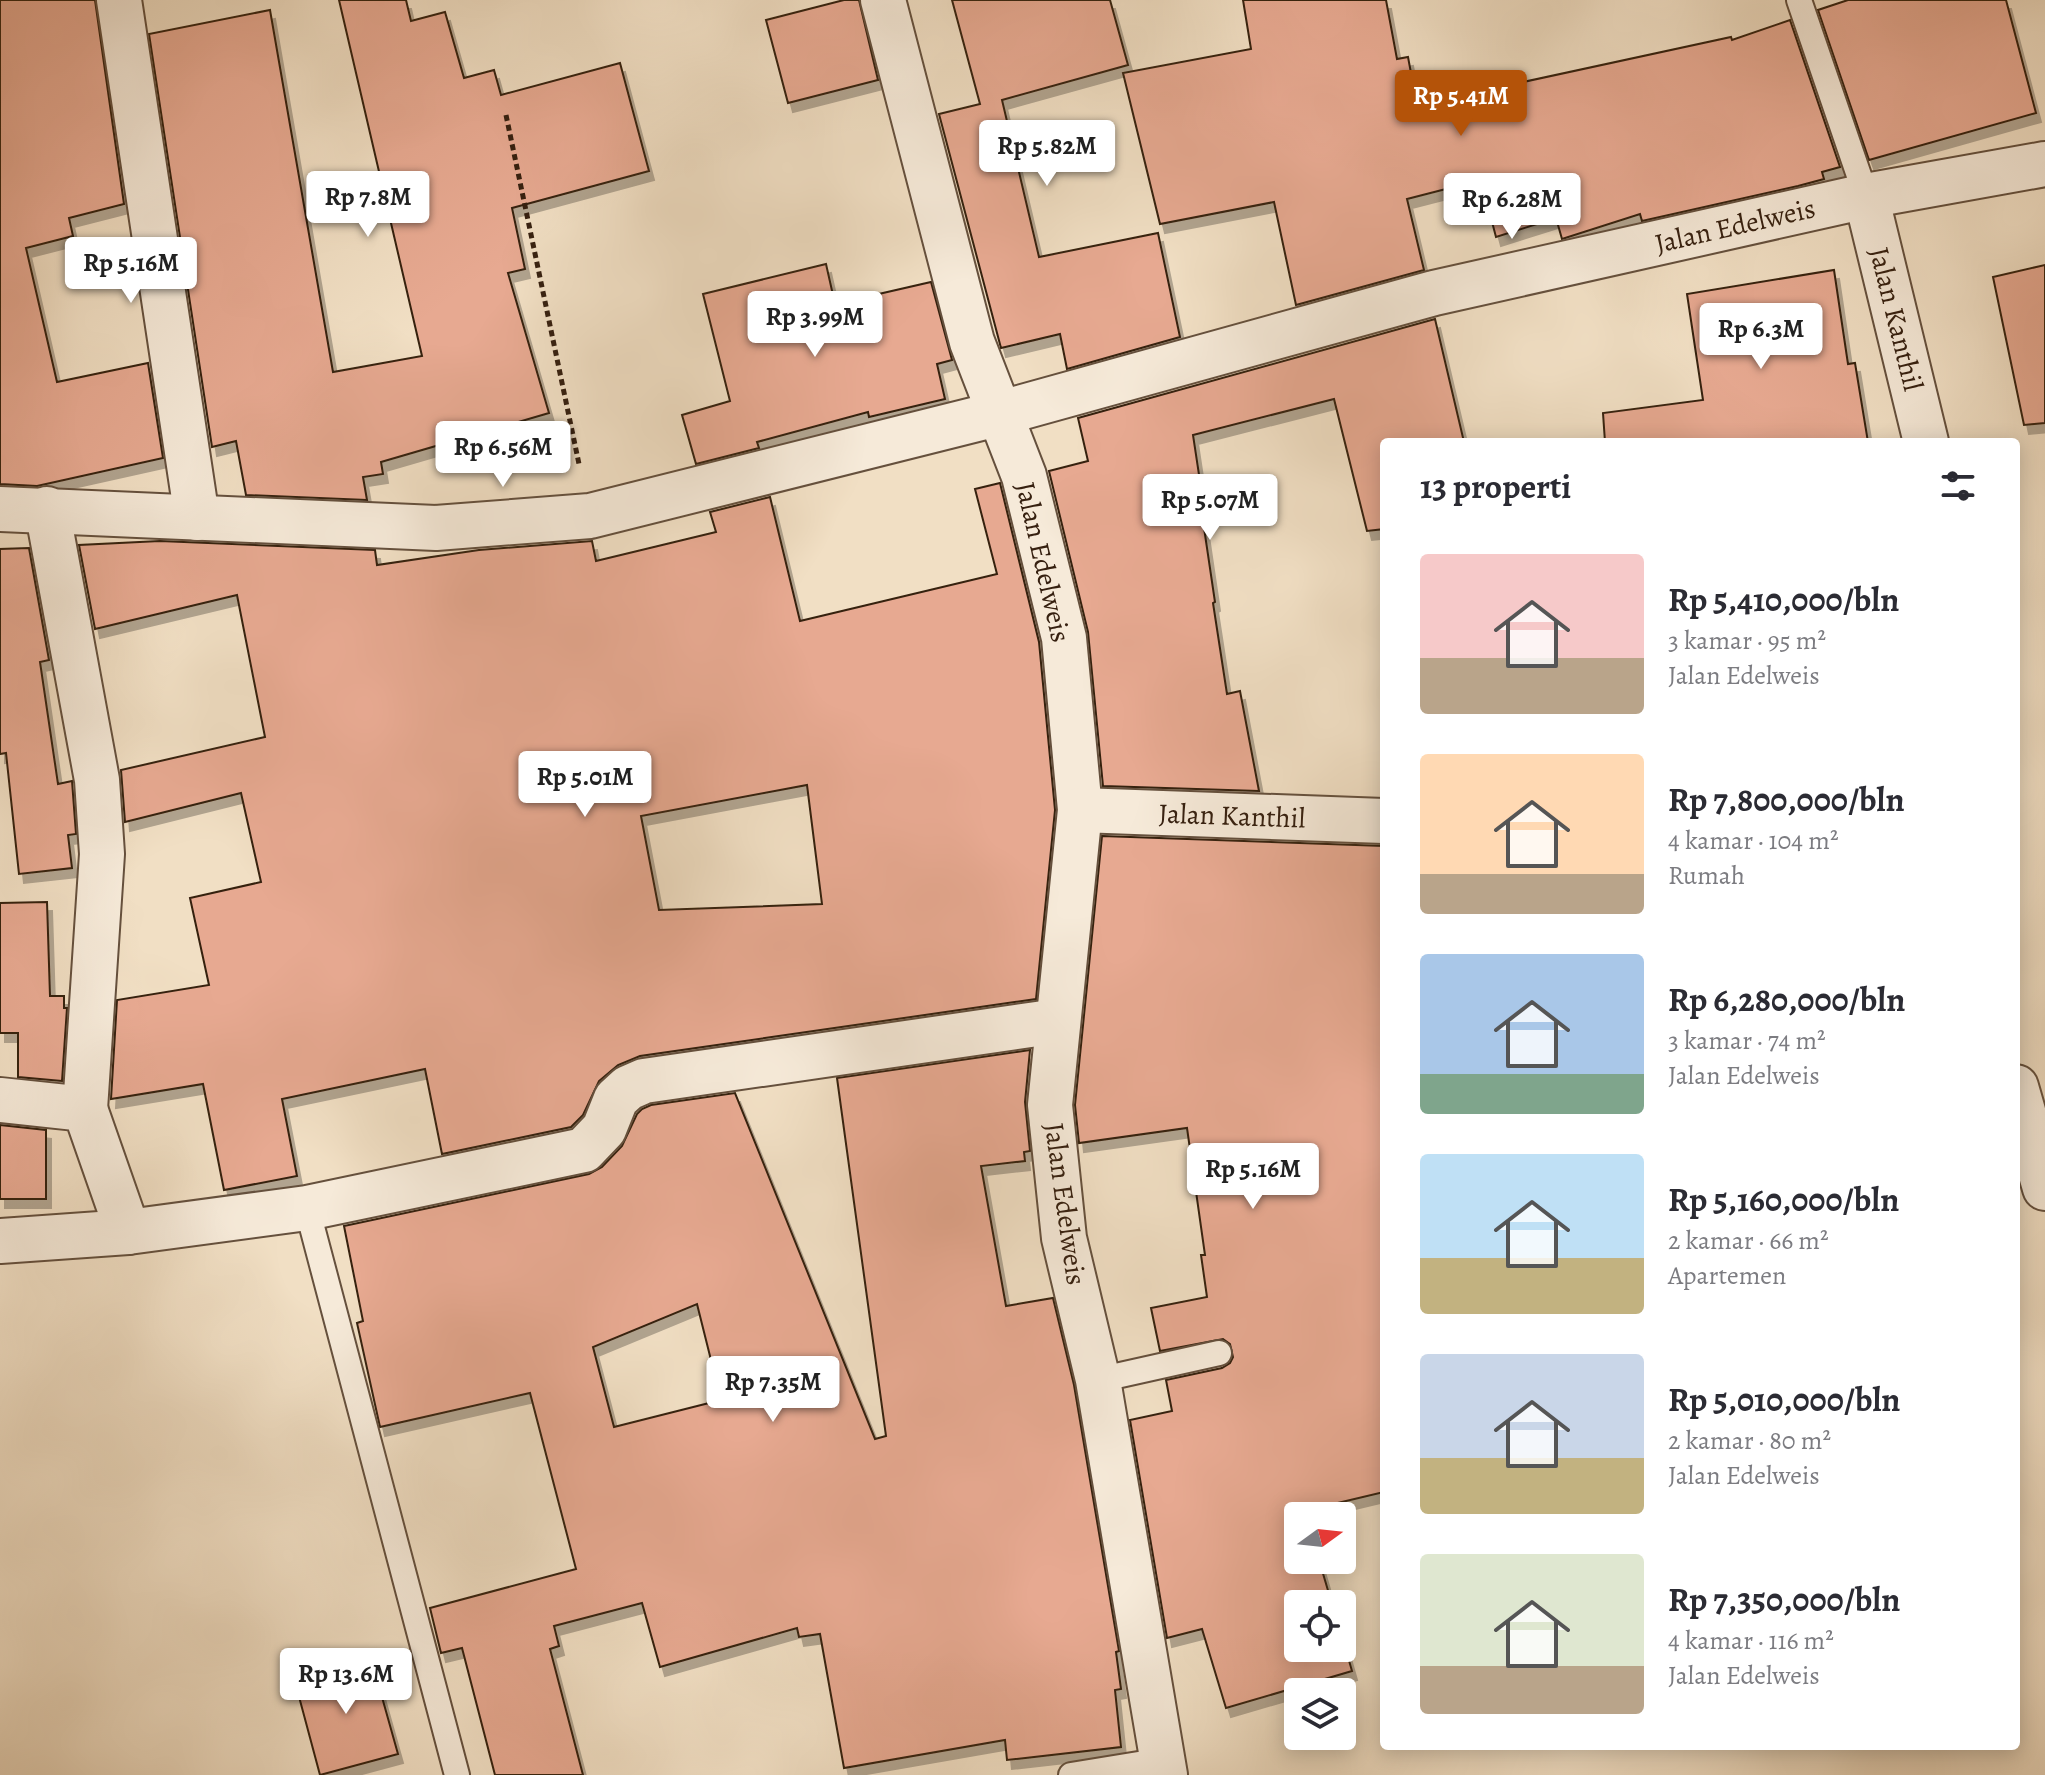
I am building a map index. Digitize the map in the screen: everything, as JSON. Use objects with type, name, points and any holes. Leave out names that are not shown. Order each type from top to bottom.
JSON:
[{"type":"street","points":[[119,0],[197,518]]},
{"type":"street","points":[[0,509],[436,528],[590,516],[1001,413],[972,342],[883,0]]},
{"type":"street","name":"Jalan Edelweis","points":[[1164,1767],[1098,1380],[1064,1238],[1050,1105],[1080,810],[1064,638],[1024,476],[1001,413],[1434,293],[1866,196],[2045,164]]},
{"type":"street","name":"Jalan Kanthil","points":[[1866,196],[1925,438]]},
{"type":"street","points":[[47,509],[97,780],[102,854],[85,1109],[128,1232]]},
{"type":"street","name":"Jalan Kanthil","points":[[1080,810],[1380,821]]},
{"type":"street","points":[[0,1241],[128,1232],[307,1208],[584,1150],[604,1129],[616,1099],[628,1088],[644,1081],[1058,1021]]},
{"type":"street","points":[[0,1100],[85,1109]]},
{"type":"street","points":[[2020,1101],[2045,1188]]},
{"type":"lane","points":[[1799,0],[1866,196]]},
{"type":"lane","points":[[307,1208],[457,1775]]},
{"type":"lane","points":[[1098,1380],[1219,1353]]},
{"type":"lane","points":[[1071,1775],[1164,1767]]},
{"type":"path","points":[[506,115],[590,516]]},
{"type":"building","points":[[0,0],[95,0],[124,204],[69,218],[73,236],[26,248],[57,382],[148,363],[163,458],[37,486],[0,484]]},
{"type":"building","points":[[339,0],[406,0],[411,21],[445,12],[464,78],[494,70],[501,95],[620,63],[649,171],[512,208],[525,269],[508,273],[549,413],[381,462],[383,474],[363,477],[367,500],[246,495],[236,441],[212,447],[149,34],[270,10],[333,372],[422,356]]},
{"type":"building","points":[[844,0],[859,0],[878,80],[788,103],[766,20]]},
{"type":"building","points":[[952,0],[1110,0],[1128,65],[1002,100],[1039,257],[1158,233],[1180,337],[1067,369],[1060,334],[1001,348],[939,114],[980,104]]},
{"type":"building","points":[[1243,0],[1386,0],[1397,59],[1408,57],[1417,105],[1731,37],[1732,40],[1790,20],[1840,167],[1822,172],[1824,179],[1798,186],[1642,221],[1640,214],[1562,239],[1556,218],[1496,237],[1481,180],[1407,199],[1424,270],[1296,305],[1274,202],[1160,224],[1123,73],[1251,49]]},
{"type":"building","points":[[1848,0],[2006,0],[2036,113],[1869,160],[1818,10]]},
{"type":"building","points":[[826,264],[835,304],[931,282],[952,360],[937,364],[945,399],[869,417],[868,412],[757,442],[759,448],[696,464],[682,415],[730,401],[703,294]]},
{"type":"building","points":[[2045,265],[2045,423],[2024,425],[1993,277]]},
{"type":"building","points":[[1834,270],[1848,364],[1855,363],[1867,438],[1605,438],[1603,413],[1703,400],[1687,294]]},
{"type":"building","points":[[1435,319],[1463,438],[1380,438],[1380,529],[1367,531],[1334,399],[1193,435],[1227,694],[1240,691],[1259,791],[1103,786],[1088,632],[1049,471],[1088,461],[1078,418]]},
{"type":"building","points":[[1000,483],[1039,642],[1055,810],[1036,999],[640,1056],[618,1065],[599,1081],[583,1115],[571,1127],[442,1154],[425,1069],[282,1099],[297,1176],[224,1190],[203,1084],[111,1099],[117,1000],[209,985],[190,898],[261,882],[241,793],[125,822],[121,770],[265,737],[237,595],[95,629],[79,545],[160,541],[375,550],[377,565],[479,550],[592,541],[596,561],[716,532],[710,512],[770,497],[800,621],[997,574],[975,489]],"holes":[[[807,785],[822,904],[659,910],[641,816]]]},
{"type":"building","points":[[29,548],[49,660],[40,662],[58,784],[72,781],[76,834],[68,835],[72,868],[19,874],[6,753],[0,754],[0,549]]},
{"type":"building","points":[[1102,836],[1380,846],[1380,1493],[1342,1502],[1284,1502],[1284,1574],[1323,1574],[1328,1590],[1284,1590],[1284,1662],[1349,1662],[1352,1671],[1328,1678],[1284,1678],[1284,1691],[1226,1708],[1202,1629],[1167,1638],[1130,1420],[1172,1411],[1166,1380],[1222,1368],[1233,1357],[1230,1344],[1223,1339],[1160,1351],[1151,1308],[1207,1297],[1201,1255],[1205,1255],[1187,1128],[1079,1143],[1075,1105]]},
{"type":"building","points":[[47,902],[50,996],[64,996],[64,1008],[67,1008],[62,1081],[18,1077],[18,1033],[0,1033],[0,903]]},
{"type":"building","points":[[1030,1050],[1025,1102],[1030,1151],[1024,1152],[1025,1161],[981,1166],[1006,1306],[1053,1298],[1074,1385],[1119,1651],[1116,1652],[1121,1689],[1115,1690],[1121,1747],[1007,1760],[1005,1740],[844,1768],[820,1634],[799,1637],[797,1628],[660,1667],[642,1603],[554,1626],[559,1646],[550,1649],[583,1775],[495,1775],[462,1648],[441,1653],[430,1608],[576,1569],[530,1393],[380,1427],[357,1323],[363,1321],[344,1226],[589,1174],[602,1167],[622,1146],[642,1109],[651,1105],[735,1093],[875,1439],[886,1436],[837,1078]],"holes":[[[697,1304],[721,1400],[614,1427],[593,1347]]]},
{"type":"building","points":[[0,1125],[46,1130],[46,1199],[0,1199]]},
{"type":"building","points":[[371,1658],[398,1754],[320,1775],[294,1678]]}]
